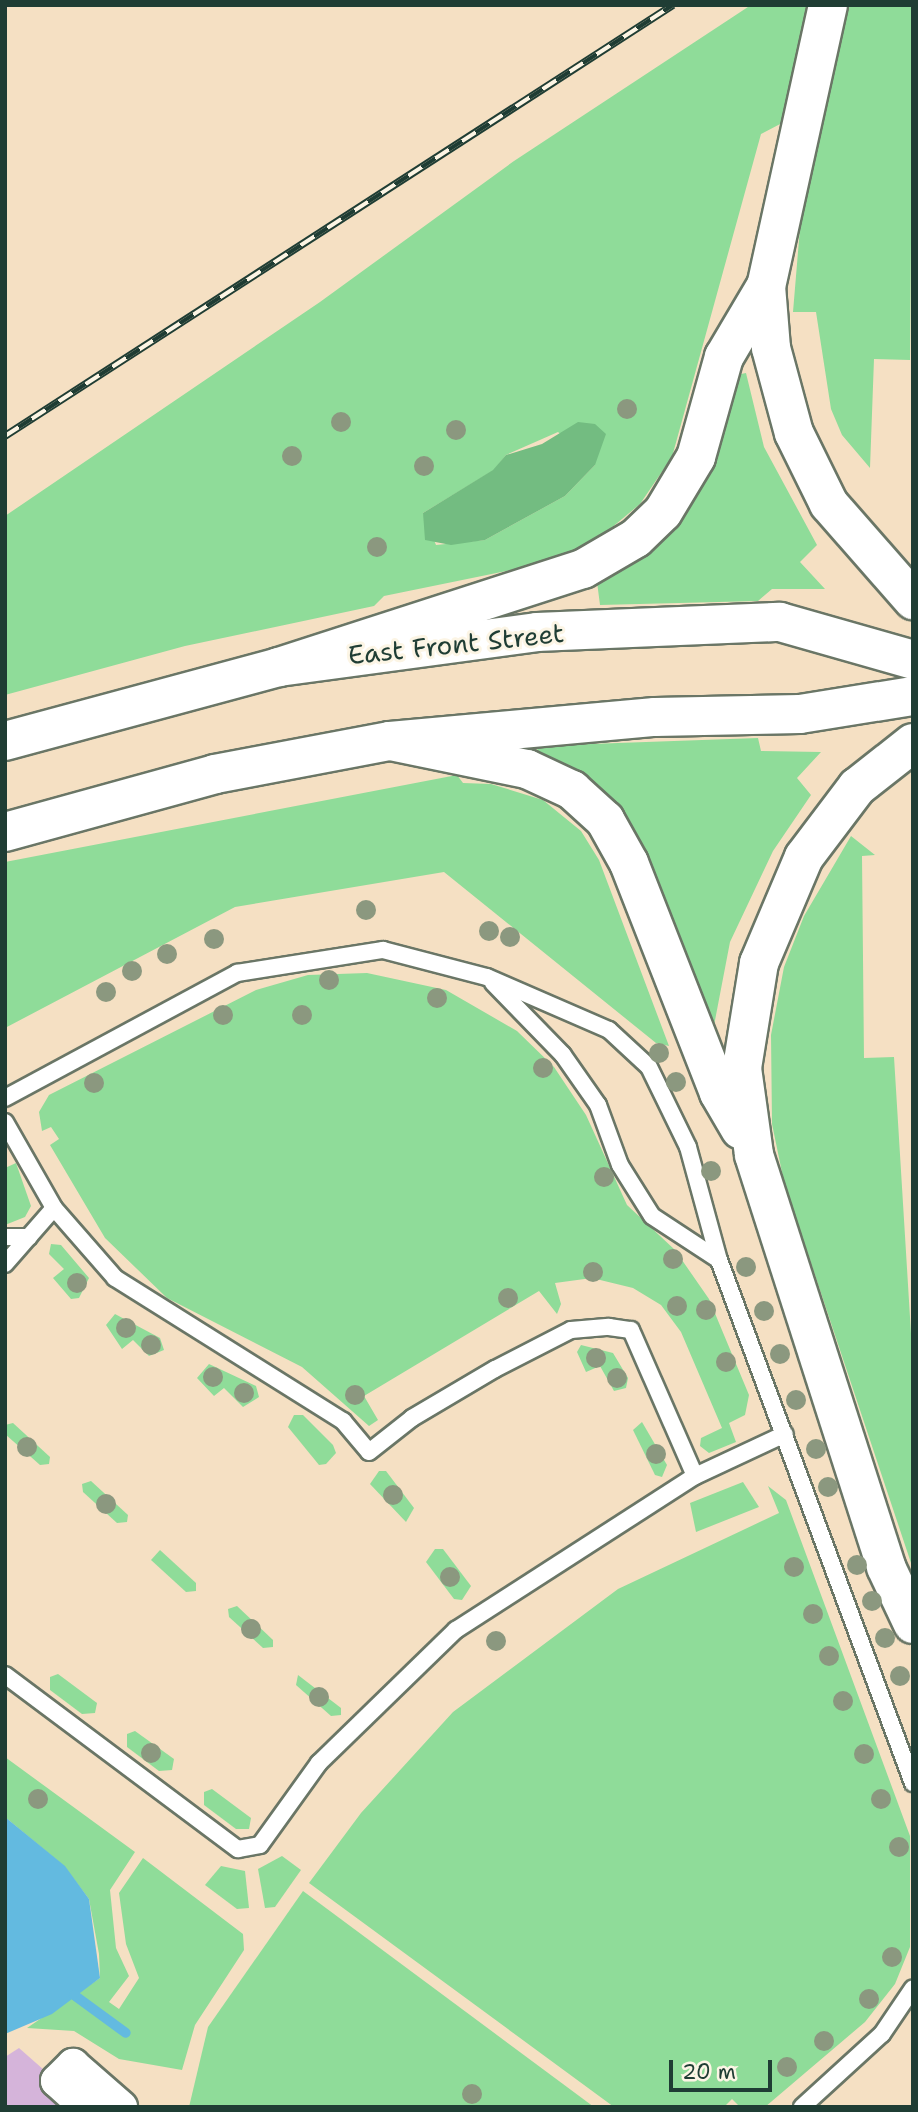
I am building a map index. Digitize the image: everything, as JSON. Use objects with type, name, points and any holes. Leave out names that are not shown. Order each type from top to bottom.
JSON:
[{"type":"main road","points":[[279,667],[583,569],[636,538],[663,512],[696,457],[724,357],[766,286],[828,5]]},
{"type":"main road","points":[[766,286],[781,391],[813,475],[847,529],[913,600]]},
{"type":"main road","name":"East Front Street","points":[[5,741],[279,667],[537,632],[780,622],[913,660]]},
{"type":"main road","points":[[5,832],[215,774],[390,741],[654,717],[800,714],[913,696]]},
{"type":"main road","points":[[390,741],[527,769],[572,790],[605,820],[629,863],[719,1093],[754,1155]]},
{"type":"main road","points":[[913,743],[830,816],[773,919],[751,994],[743,1055],[744,1104],[754,1155],[886,1567],[913,1624]]},
{"type":"street","points":[[86,2107],[57,2081],[73,2065],[121,2107]]},
{"type":"lane","points":[[5,1098],[237,973],[383,950],[487,976],[609,1030],[649,1067],[688,1147],[719,1260],[913,1783]]},
{"type":"lane","points":[[487,976],[563,1055],[598,1105],[620,1165],[652,1216],[719,1260]]},
{"type":"lane","points":[[5,1122],[54,1208],[115,1278],[343,1420],[369,1452],[412,1418],[572,1330],[631,1330],[695,1476]]},
{"type":"lane","points":[[5,1264],[54,1208]]},
{"type":"lane","points":[[5,1237],[29,1237]]},
{"type":"lane","points":[[5,1675],[237,1849],[260,1845],[319,1763],[456,1630],[695,1476],[785,1434]]},
{"type":"lane","points":[[802,2107],[882,2034],[913,1988]]},
{"type":"green space","points":[[751,5],[913,5],[910,360],[874,359],[870,468],[842,435],[831,409],[816,312],[793,312],[801,216],[826,100],[761,134],[672,457],[640,504],[598,539],[545,563],[384,596],[374,606],[185,646],[5,695],[5,516],[320,302],[514,161]],"holes":[[[558,432],[595,465],[565,496],[485,540],[436,545],[423,513],[494,470],[506,455]]]},
{"type":"green space","points":[[746,373],[764,447],[817,545],[800,562],[825,589],[772,589],[758,601],[600,605],[597,582],[704,478],[741,374]]},
{"type":"green space","points":[[578,422],[595,424],[606,434],[595,465],[565,496],[485,540],[451,545],[425,540],[423,513],[493,470],[506,455],[542,444]]},
{"type":"green space","points":[[758,738],[761,751],[821,752],[797,778],[811,795],[773,851],[730,942],[712,1036],[648,867],[534,746]]},
{"type":"green space","points":[[457,775],[463,783],[491,784],[543,800],[581,831],[599,860],[669,1046],[656,1043],[444,872],[235,907],[5,1028],[5,862]]},
{"type":"green space","points":[[851,836],[875,855],[862,856],[864,1058],[894,1057],[913,1366],[913,1569],[784,1182],[772,1124],[771,1035],[784,967],[804,916]]},
{"type":"green space","points":[[367,973],[446,990],[517,1031],[554,1067],[586,1115],[627,1205],[675,1250],[709,1299],[749,1395],[745,1415],[729,1423],[736,1442],[709,1453],[700,1446],[701,1438],[722,1428],[681,1332],[661,1305],[633,1288],[592,1278],[555,1283],[561,1304],[557,1314],[539,1291],[364,1396],[378,1420],[369,1426],[302,1367],[167,1298],[105,1238],[50,1145],[59,1139],[51,1127],[42,1131],[39,1112],[49,1095],[256,990],[308,975]]},
{"type":"green space","points":[[16,1163],[31,1206],[25,1217],[5,1225],[5,1168]]},
{"type":"green space","points":[[51,1244],[61,1245],[89,1278],[79,1298],[71,1299],[53,1278],[64,1269],[49,1254]]},
{"type":"green space","points":[[115,1314],[160,1338],[164,1350],[149,1356],[133,1340],[122,1349],[106,1325]]},
{"type":"green space","points":[[581,1345],[613,1353],[628,1378],[626,1388],[614,1391],[600,1366],[586,1372],[577,1352]]},
{"type":"green space","points":[[209,1364],[256,1386],[259,1397],[243,1407],[224,1388],[214,1396],[197,1378]]},
{"type":"green space","points":[[294,1415],[303,1415],[333,1445],[336,1453],[326,1464],[319,1465],[288,1427]]},
{"type":"green space","points":[[642,1422],[667,1465],[662,1477],[655,1475],[633,1430]]},
{"type":"green space","points":[[13,1423],[50,1457],[49,1464],[40,1465],[5,1434],[5,1425]]},
{"type":"green space","points":[[379,1471],[386,1471],[414,1508],[406,1522],[370,1484]]},
{"type":"green space","points":[[91,1481],[128,1515],[127,1522],[117,1523],[83,1492],[82,1484]]},
{"type":"green space","points":[[743,1482],[759,1507],[696,1532],[690,1503]]},
{"type":"green space","points":[[768,1486],[786,1500],[910,1836],[910,1947],[895,1984],[865,2022],[765,2107],[740,2107],[732,2099],[724,2107],[614,2107],[309,1883],[361,1813],[453,1712],[618,1589],[779,1513]]},
{"type":"green space","points":[[435,1549],[443,1549],[471,1586],[462,1600],[454,1599],[426,1562]]},
{"type":"green space","points":[[160,1550],[196,1583],[196,1591],[186,1592],[151,1560]]},
{"type":"green space","points":[[237,1606],[273,1640],[273,1647],[263,1648],[229,1617],[228,1609]]},
{"type":"green space","points":[[58,1674],[97,1703],[95,1713],[82,1714],[50,1690],[50,1677]]},
{"type":"green space","points":[[298,1675],[341,1708],[341,1715],[331,1716],[296,1685]]},
{"type":"green space","points":[[135,1731],[174,1759],[172,1770],[159,1771],[127,1747],[127,1734]]},
{"type":"green space","points":[[5,1757],[135,1852],[110,1890],[116,1948],[129,1976],[109,2002],[119,2009],[139,1978],[126,1944],[119,1893],[143,1858],[243,1934],[244,1950],[195,2025],[182,2070],[119,2059],[74,2031],[27,2028],[100,1978],[99,1954],[89,1899],[64,1866],[5,1817]]},
{"type":"green space","points":[[212,1789],[251,1818],[249,1829],[236,1829],[204,1805],[204,1792]]},
{"type":"green space","points":[[282,1856],[301,1870],[275,1907],[265,1908],[258,1869]]},
{"type":"green space","points":[[221,1866],[245,1871],[249,1908],[237,1909],[205,1885]]},
{"type":"green space","points":[[303,1891],[594,2107],[189,2107],[208,2027]]},
{"type":"water","points":[[5,1817],[65,1866],[89,1899],[100,1978],[52,2014],[5,2034]]},
{"type":"building","points":[[19,2048],[86,2107],[5,2107],[5,2057]]},
{"type":"waterway","points":[[74,1995],[126,2033]]},
{"type":"railway","points":[[5,436],[673,5]]}]
